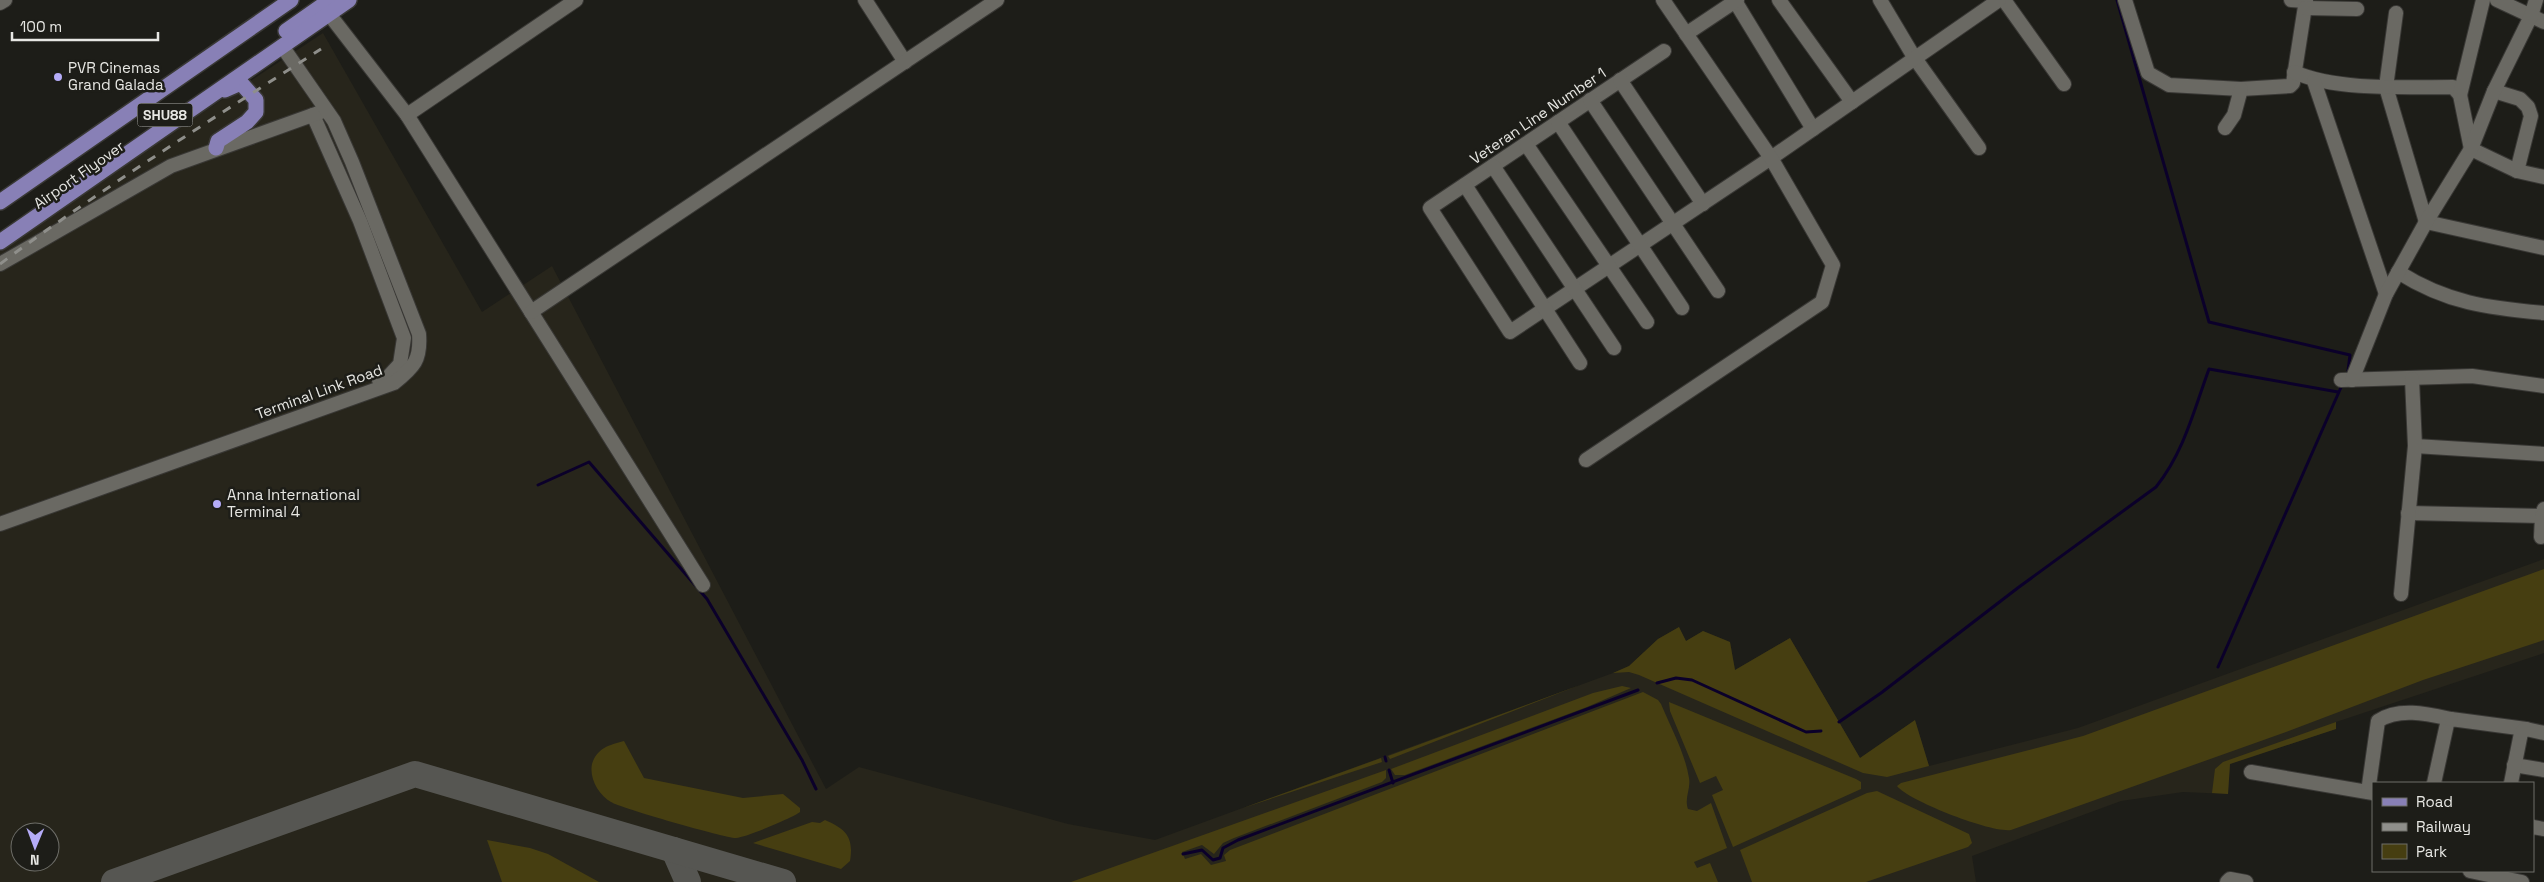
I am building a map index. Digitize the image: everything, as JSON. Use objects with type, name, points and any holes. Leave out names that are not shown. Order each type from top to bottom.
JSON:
[{"type":"main road","name":"SHU88","points":[[0,202],[291,0]]},
{"type":"main road","points":[[0,242],[282,46],[330,7],[349,0]]},
{"type":"main road","name":"Airport Flyover","points":[[0,230],[330,7]]},
{"type":"main road","points":[[160,130],[166,130],[224,91],[242,83],[256,100],[256,112],[247,122],[218,141],[216,148]]},
{"type":"street","points":[[0,4],[5,0]]},
{"type":"street","points":[[407,116],[576,0]]},
{"type":"street","points":[[865,0],[905,62]]},
{"type":"street","points":[[531,312],[997,0]]},
{"type":"street","points":[[1586,460],[1822,302],[1833,264],[1771,158],[1663,0]]},
{"type":"street","points":[[1779,0],[1852,102]]},
{"type":"street","points":[[1880,0],[1914,57],[1979,148]]},
{"type":"street","points":[[1544,309],[1771,158],[1914,57],[1999,0]]},
{"type":"street","points":[[2004,0],[2064,84]]},
{"type":"street","points":[[2125,0],[2148,72],[2169,85],[2241,89],[2290,86],[2306,3]]},
{"type":"street","points":[[2291,0],[2357,9]]},
{"type":"street","points":[[2471,149],[2460,95],[2483,0]]},
{"type":"street","points":[[2497,0],[2544,22]]},
{"type":"street","points":[[2536,0],[2494,91],[2471,149],[2426,222],[2386,294],[2347,380],[2472,376],[2544,386]]},
{"type":"street","points":[[1686,34],[1736,1],[1813,129]]},
{"type":"street","points":[[330,7],[407,116],[703,584]]},
{"type":"street","points":[[2396,13],[2386,87],[2426,222]]},
{"type":"street","name":"Terminal Link Road","points":[[0,524],[394,383],[411,369],[420,351],[419,334],[352,162],[327,110],[282,46]]},
{"type":"street","name":"Veteran Line Number 1","points":[[1544,309],[1510,332],[1430,208],[1664,51]]},
{"type":"street","points":[[2294,72],[2314,81],[2386,87],[2453,87],[2460,95]]},
{"type":"street","points":[[1620,80],[1703,204]]},
{"type":"street","points":[[2314,81],[2386,294]]},
{"type":"street","points":[[2225,128],[2237,109],[2241,89]]},
{"type":"street","points":[[2494,91],[2520,100],[2528,107],[2531,116],[2517,171]]},
{"type":"street","points":[[1590,100],[1718,291]]},
{"type":"street","points":[[0,264],[171,166],[216,148],[327,110]]},
{"type":"street","name":"Terminal Link Road","points":[[0,514],[388,377],[400,364],[404,338],[360,221],[313,115]]},
{"type":"street","points":[[1558,122],[1682,308]]},
{"type":"street","points":[[1526,144],[1647,322]]},
{"type":"street","points":[[2471,149],[2517,171],[2544,177]]},
{"type":"street","points":[[1494,166],[1614,348]]},
{"type":"street","points":[[1465,185],[1580,363]]},
{"type":"street","points":[[2426,222],[2544,248]]},
{"type":"street","points":[[2398,272],[2423,288],[2456,300],[2497,309],[2544,313]]},
{"type":"street","points":[[2401,594],[2415,446],[2412,379]]},
{"type":"street","points":[[2415,446],[2544,454]]},
{"type":"street","points":[[2408,513],[2543,514],[2541,537]]},
{"type":"street","points":[[2251,772],[2370,792],[2378,720],[2384,716],[2410,712],[2544,733]]},
{"type":"street","points":[[2434,782],[2447,724],[2451,719]]},
{"type":"street","points":[[2511,782],[2519,739],[2521,733],[2526,729]]},
{"type":"street","points":[[2514,765],[2544,770]]},
{"type":"street","points":[[2474,872],[2522,882]]},
{"type":"street","points":[[2227,882],[2230,879],[2246,882]]},
{"type":"shaded area","points":[[323,33],[482,312],[552,266],[826,789],[859,767],[1068,824],[1155,840],[1613,673],[1629,666],[1658,639],[1679,627],[1686,641],[1703,631],[1730,642],[1735,670],[1790,638],[1860,758],[1915,720],[1929,766],[2078,728],[2544,559],[2544,653],[2336,722],[2336,729],[2230,764],[2228,794],[2183,792],[2121,801],[1972,856],[1976,882],[0,882],[0,250],[126,163]]},
{"type":"green space","points":[[2544,569],[2544,640],[2423,680],[2286,732],[2011,830],[2001,830],[1951,815],[1917,800],[1897,786],[1901,783],[2083,736]]},
{"type":"green space","points":[[1679,627],[1686,641],[1703,631],[1730,642],[1735,670],[1790,638],[1860,758],[1915,720],[1929,766],[1887,777],[1863,773],[1639,675],[1629,672],[1613,673],[1629,666],[1658,639]]},
{"type":"green space","points":[[1580,685],[1390,759],[1388,756]]},
{"type":"green space","points":[[1622,686],[1631,688],[1587,707],[1405,775],[1395,775],[1391,769],[1593,693]]},
{"type":"green space","points":[[1643,692],[1658,700],[1661,704],[1681,750],[1689,778],[1688,809],[1697,811],[1711,803],[1727,848],[1694,862],[1697,868],[1710,863],[1718,882],[1071,882],[1386,770],[1386,778],[1382,782],[1234,838],[1223,843],[1214,854],[1202,845],[1182,852],[1185,859],[1201,854],[1211,865],[1226,861],[1224,855],[1230,850]]},
{"type":"green space","points":[[1669,702],[1856,779],[1861,782],[1861,789],[1733,847],[1712,795],[1723,790],[1716,776],[1700,783],[1670,711]]},
{"type":"green space","points":[[2336,722],[2336,729],[2230,764],[2228,794],[2212,793],[2215,769],[2223,762]]},
{"type":"green space","points":[[624,741],[644,778],[743,798],[783,794],[800,808],[800,812],[769,827],[736,838],[696,829],[611,802],[596,786],[591,770],[592,764],[600,751]]},
{"type":"green space","points":[[1381,758],[1382,762],[1243,808]]},
{"type":"green space","points":[[1877,791],[1969,834],[1972,843],[1968,847],[1866,882],[1752,882],[1740,850],[1867,793]]},
{"type":"green space","points":[[825,820],[838,827],[847,835],[851,846],[850,861],[841,869],[753,843],[812,822],[820,823]]},
{"type":"green space","points":[[487,840],[530,848],[548,854],[599,882],[502,882]]},
{"type":"waterway","points":[[2117,0],[2209,322],[2350,355],[2348,371]]},
{"type":"waterway","points":[[1839,722],[1881,693],[2019,587],[2156,487],[2166,474],[2181,445],[2209,369],[2338,392]]},
{"type":"waterway","points":[[2218,667],[2342,385]]},
{"type":"waterway","points":[[538,485],[589,462],[707,599],[802,760],[816,789]]},
{"type":"waterway","points":[[1657,683],[1676,678],[1692,680],[1806,732],[1821,731]]},
{"type":"waterway","points":[[1183,854],[1202,850],[1213,860],[1220,858],[1223,848],[1238,840],[1638,690]]},
{"type":"waterway","points":[[1385,757],[1386,761]]},
{"type":"waterway","points":[[1389,770],[1393,783]]},
{"type":"taxiway","points":[[114,882],[415,774],[783,882]]},
{"type":"taxiway","points":[[674,850],[688,882]]},
{"type":"railway","points":[[0,264],[199,127],[321,49]]},
{"type":"place","name":"PVR Cinemas Grand Galada","points":[[58,77]]},
{"type":"place","name":"Anna International Terminal 4","points":[[217,504]]}]
